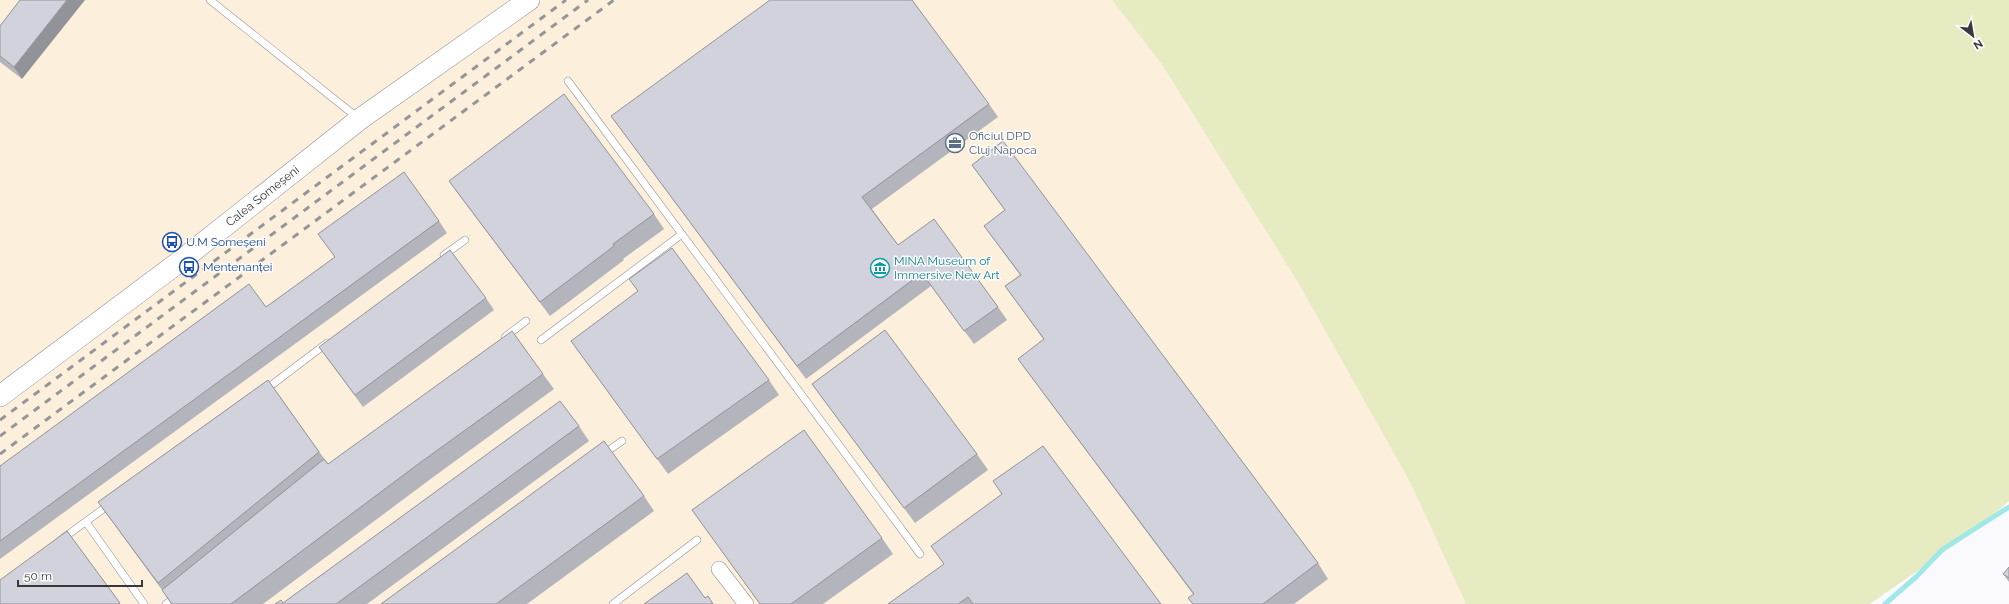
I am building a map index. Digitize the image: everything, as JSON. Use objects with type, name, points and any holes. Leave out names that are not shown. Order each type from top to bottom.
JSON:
[{"type":"main road","name":"Calea Someșeni","points":[[0,396],[183,259],[360,119],[529,0]]},
{"type":"street","points":[[719,569],[746,604]]},
{"type":"lane","points":[[210,0],[360,119]]},
{"type":"lane","points":[[568,81],[920,554]]},
{"type":"lane","points":[[541,340],[682,234]]},
{"type":"lane","points":[[440,259],[465,240]]},
{"type":"lane","points":[[502,340],[526,321]]},
{"type":"lane","points":[[259,394],[334,338]]},
{"type":"lane","points":[[596,459],[622,440]]},
{"type":"lane","points":[[56,544],[118,498]]},
{"type":"lane","points":[[86,522],[144,604]]},
{"type":"lane","points":[[613,604],[697,540]]},
{"type":"lane","points":[[166,604],[184,590]]},
{"type":"shaded area","points":[[0,0],[1112,0],[1163,66],[1299,284],[1411,484],[1466,604],[0,604]]},
{"type":"green space","points":[[1112,0],[2009,0],[2009,501],[1973,532],[1870,604],[1466,604],[1411,484],[1299,284],[1163,66]]},
{"type":"building","points":[[20,0],[67,0],[14,67],[0,56],[0,26]]},
{"type":"building","points":[[770,0],[912,0],[989,104],[862,197],[898,245],[934,219],[998,307],[964,331],[922,273],[797,366],[611,116]]},
{"type":"building","points":[[564,94],[654,214],[613,244],[614,246],[540,302],[449,181]]},
{"type":"building","points":[[1003,141],[1318,563],[1263,604],[1193,604],[1188,598],[1194,594],[1018,359],[1044,339],[1005,286],[1021,275],[984,226],[1005,210],[972,165]]},
{"type":"building","points":[[404,172],[439,221],[0,541],[0,466],[249,284],[266,307],[335,257],[318,234]]},
{"type":"building","points":[[672,248],[769,380],[657,459],[571,341],[638,291],[629,279]]},
{"type":"building","points":[[450,250],[486,298],[355,395],[319,347]]},
{"type":"building","points":[[885,330],[977,454],[904,508],[812,384]]},
{"type":"building","points":[[512,331],[543,374],[421,462],[231,604],[172,604],[162,590],[324,459],[328,464]]},
{"type":"building","points":[[268,380],[319,452],[158,583],[98,502]]},
{"type":"building","points":[[560,401],[579,426],[336,604],[275,604],[281,600],[283,603]]},
{"type":"building","points":[[804,430],[882,538],[791,604],[760,604],[692,510]]},
{"type":"building","points":[[604,441],[644,496],[496,604],[381,604]]},
{"type":"building","points":[[1043,446],[1161,604],[973,604],[968,597],[958,604],[888,604],[944,564],[931,546],[1002,494],[993,481]]},
{"type":"building","points":[[67,531],[120,603],[0,604],[0,580]]},
{"type":"building","points":[[2009,567],[2009,578],[2003,574]]},
{"type":"building","points":[[687,573],[705,598],[708,596],[713,604],[644,604]]},
{"type":"waterway","points":[[1885,604],[1916,577],[1943,549],[2009,507]]},
{"type":"railway","points":[[0,420],[566,0]]},
{"type":"railway","points":[[0,436],[588,0]]},
{"type":"railway","points":[[0,454],[614,0]]},
{"type":"place","name":"Oficiul DPD Cluj Napoca","points":[[955,143]]},
{"type":"place","name":"U.M Someșeni","points":[[172,242]]},
{"type":"place","name":"Mentenanței","points":[[189,267]]},
{"type":"place","name":"MINA Museum of Immersive New Art","points":[[880,268]]}]
